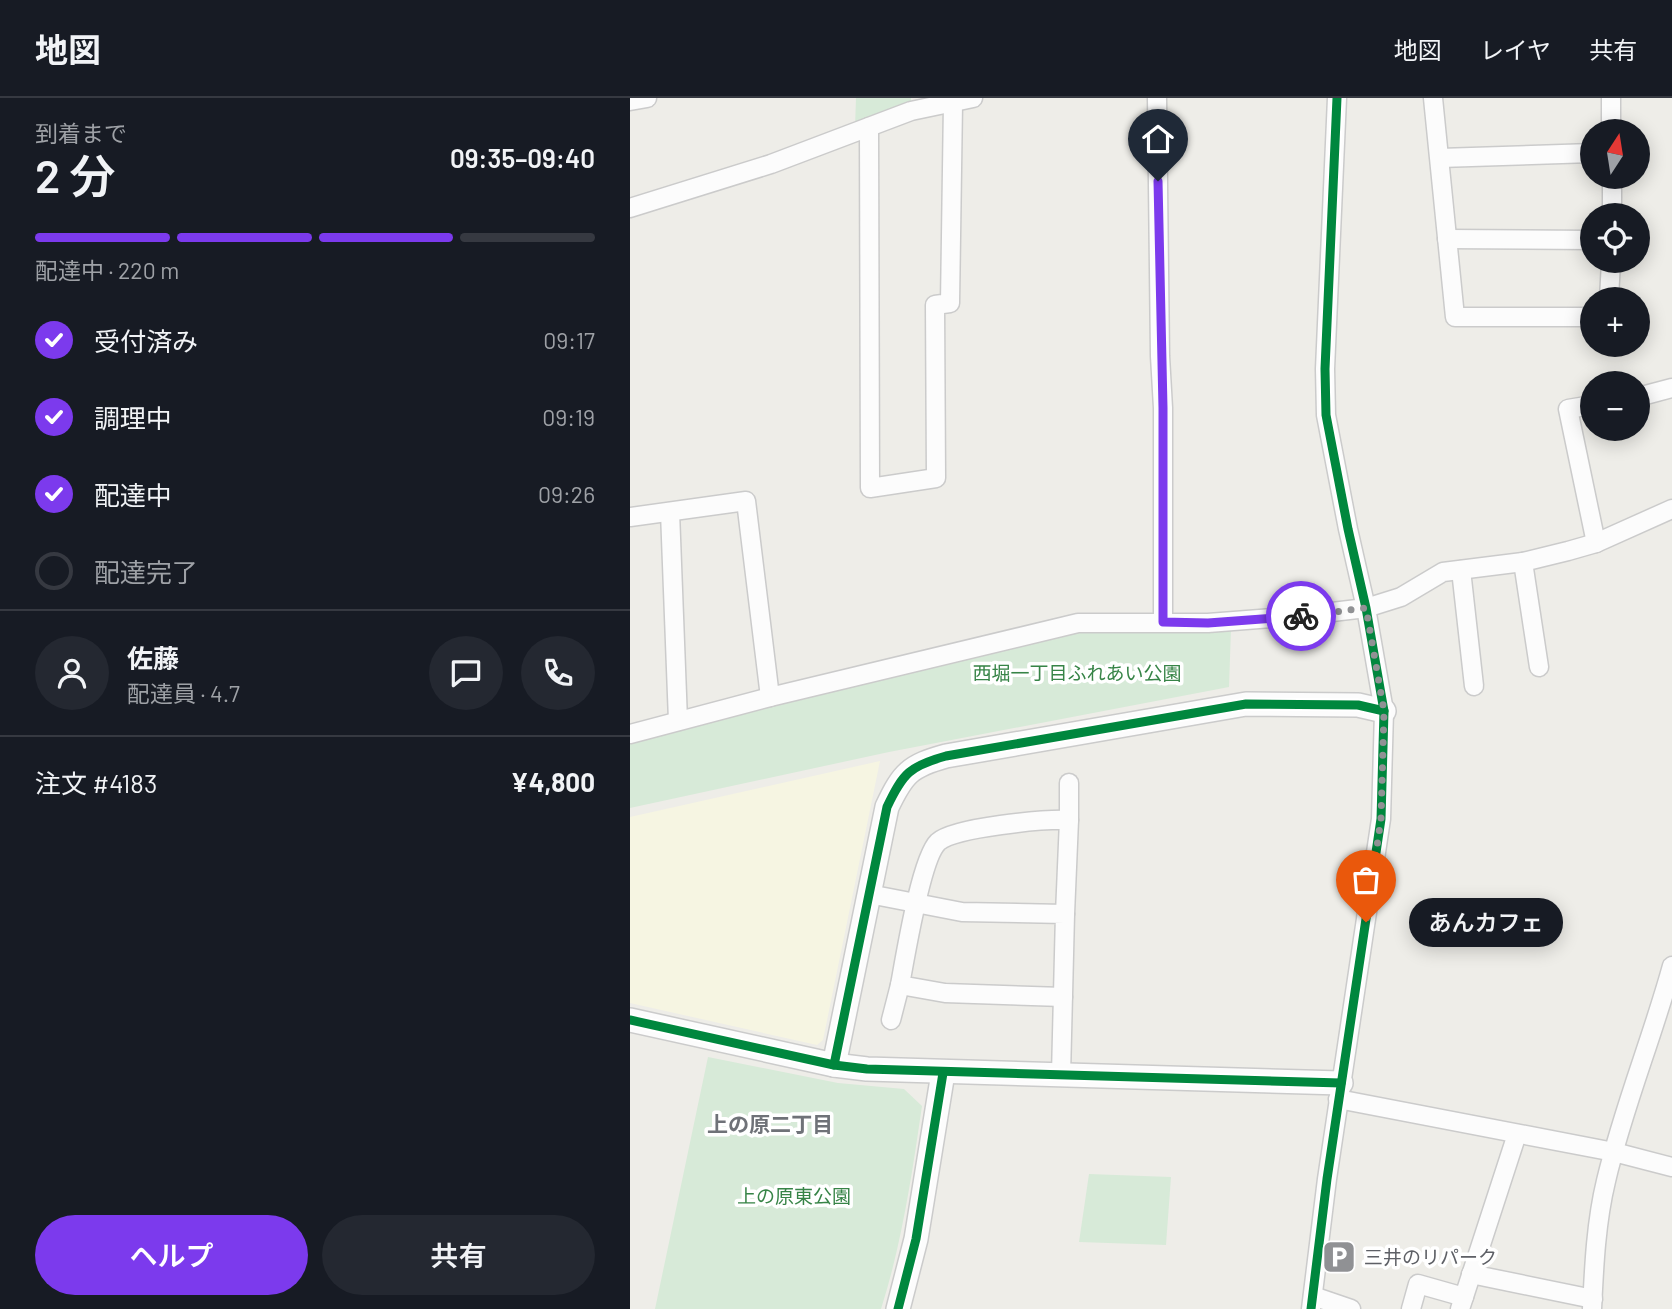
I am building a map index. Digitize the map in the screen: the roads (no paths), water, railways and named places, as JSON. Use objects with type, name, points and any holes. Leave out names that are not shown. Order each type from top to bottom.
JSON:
[{"type":"street","points":[[630,101],[647,98]]},
{"type":"street","points":[[630,208],[771,164],[911,111],[973,98]]},
{"type":"street","points":[[1157,98],[1163,408],[1163,622]]},
{"type":"street","points":[[1337,98],[1325,369],[1326,415],[1366,608],[1384,711],[1381,819],[1340,1091],[1312,1302],[1351,1309]]},
{"type":"street","points":[[1433,98],[1455,317],[1580,317]]},
{"type":"street","points":[[1611,98],[1611,119]]},
{"type":"street","points":[[869,127],[870,488],[936,478],[935,305],[950,303],[953,103]]},
{"type":"street","points":[[1440,158],[1580,153]]},
{"type":"street","points":[[1447,239],[1580,240]]},
{"type":"street","points":[[1650,394],[1672,388]]},
{"type":"street","points":[[1580,407],[1569,409],[1596,543]]},
{"type":"street","points":[[630,517],[746,501],[770,697]]},
{"type":"street","points":[[630,734],[770,697],[1077,623],[1208,623],[1366,608],[1401,597],[1443,572],[1523,562],[1596,543],[1672,509]]},
{"type":"street","points":[[670,512],[678,720]]},
{"type":"street","points":[[1523,562],[1539,667]]},
{"type":"street","points":[[1461,569],[1474,686]]},
{"type":"street","points":[[834,1065],[887,807],[900,780],[921,763],[946,756],[1246,704],[1358,705],[1384,711]]},
{"type":"street","points":[[1061,1075],[1069,783]]},
{"type":"street","points":[[891,1020],[928,856],[939,842],[953,834],[1037,820],[1069,820]]},
{"type":"street","points":[[869,894],[962,912],[1065,914]]},
{"type":"street","points":[[1471,1274],[1596,1306],[1598,1235],[1605,1184],[1629,1098],[1667,1001],[1672,966]]},
{"type":"street","points":[[900,985],[945,993],[1063,996]]},
{"type":"street","points":[[630,1020],[834,1065],[943,1073],[1061,1075],[1340,1091],[1517,1134],[1614,1152],[1672,1167]]},
{"type":"street","points":[[898,1309],[916,1240],[943,1073]]},
{"type":"street","points":[[1411,1309],[1418,1284],[1462,1303],[1517,1134]]},
{"type":"place","name":"あんカフェ","points":[[1366,922]]},
{"type":"place","name":"三井のリパーク","points":[[1339,1257]]},
{"type":"district","name":"上の原二丁目","points":[[770,1125]]},
{"type":"park label","name":"西堀一丁目ふれあい公園","points":[[1077,673]]},
{"type":"park label","name":"上の原東公園","points":[[794,1196]]}]
